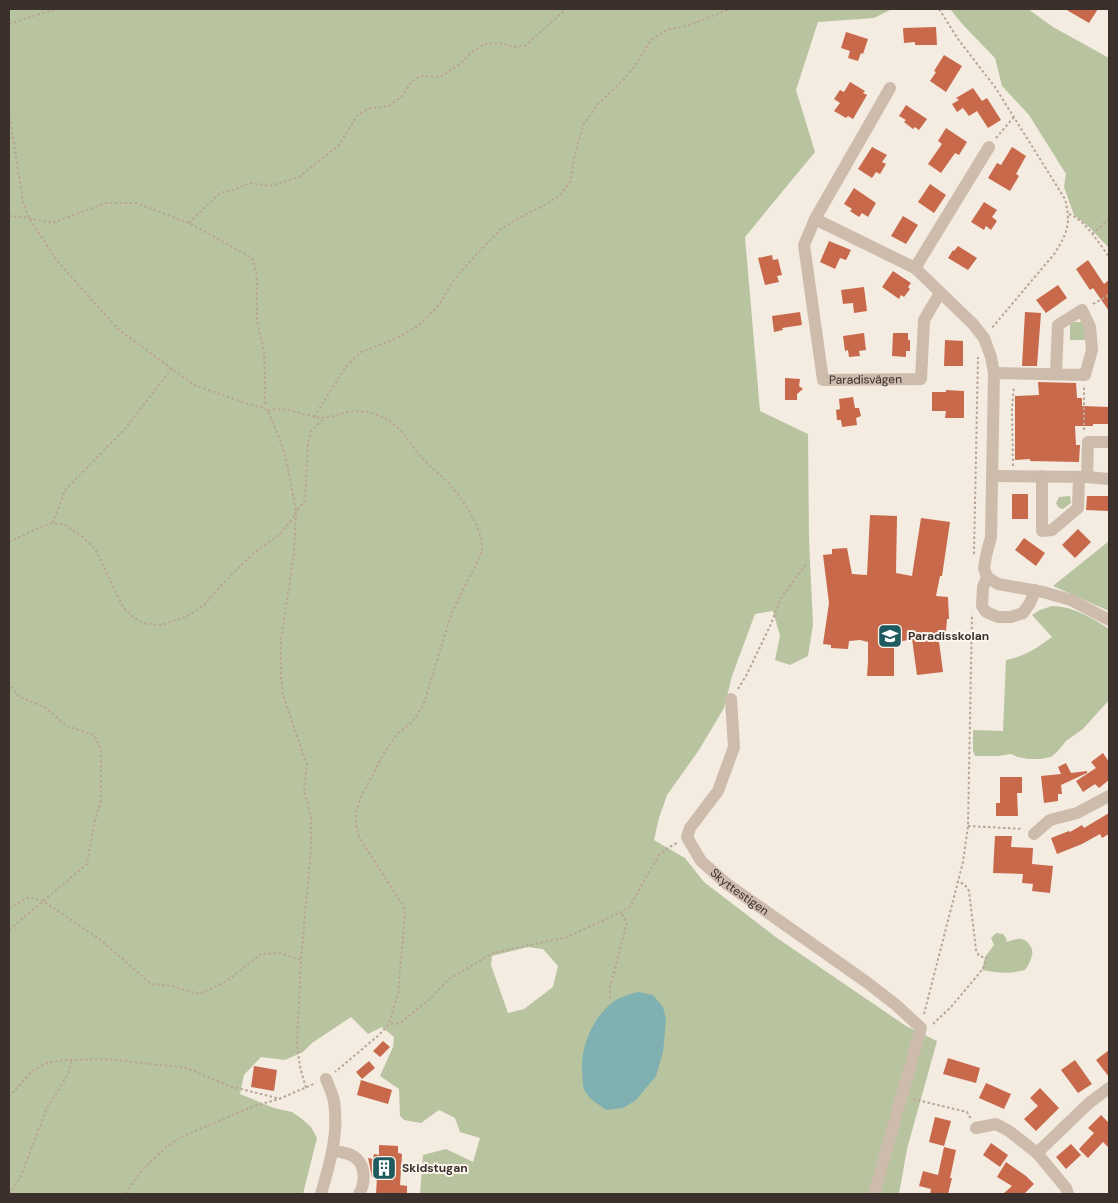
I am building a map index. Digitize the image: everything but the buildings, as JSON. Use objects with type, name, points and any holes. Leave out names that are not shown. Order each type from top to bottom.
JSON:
[{"type":"street","name":"Paradisvägen","points":[[890,88],[815,219],[804,245],[823,380],[921,379],[924,320],[940,294]]},
{"type":"street","points":[[914,268],[988,147]]},
{"type":"street","points":[[815,219],[914,268],[973,324],[984,338],[994,373],[991,537],[984,568],[987,577],[983,588],[982,606],[986,612],[998,618],[1011,618],[1023,613],[1030,603],[1035,590]]},
{"type":"street","points":[[994,373],[1084,375],[1092,350],[1090,327],[1082,310],[1058,325],[1056,374]]},
{"type":"street","points":[[1042,476],[1042,531],[1052,530],[1078,508],[1088,442],[1109,442]]},
{"type":"street","points":[[992,476],[1109,479]]},
{"type":"street","points":[[987,577],[998,584],[1035,590],[1071,600],[1109,620]]},
{"type":"street","points":[[687,837],[690,828],[718,791],[734,747],[731,700]]},
{"type":"street","points":[[1034,834],[1050,820],[1077,813],[1109,796]]},
{"type":"street","name":"Skyttestigen","points":[[687,837],[701,862],[727,884],[865,981],[896,1005],[920,1028]]},
{"type":"street","points":[[874,1194],[920,1028]]},
{"type":"street","points":[[322,1194],[334,1148],[334,1100],[326,1078]]},
{"type":"street","points":[[1037,1153],[1089,1103],[1109,1088]]},
{"type":"street","points":[[976,1128],[996,1124],[1009,1131],[1037,1153],[1066,1188],[1068,1194]]},
{"type":"street","points":[[334,1148],[358,1160],[364,1175],[361,1190],[358,1194]]},
{"type":"path","points":[[9,24],[55,9]]},
{"type":"path","points":[[189,222],[220,193],[250,183],[270,186],[299,177],[339,146],[357,116],[367,109],[389,106],[402,96],[411,82],[420,76],[440,77],[460,64],[484,44],[498,43],[514,47],[526,45],[566,9]]},
{"type":"path","points":[[314,417],[347,365],[361,352],[397,338],[418,326],[439,305],[453,281],[502,228],[543,206],[560,194],[570,182],[583,126],[599,102],[635,66],[650,42],[668,29],[687,26],[730,9]]},
{"type":"path","points":[[939,9],[958,39],[1014,117],[1065,199],[1069,214],[1066,230],[1055,253],[984,338]]},
{"type":"path","points":[[9,112],[23,202],[29,218],[58,262],[118,329],[194,385],[268,411],[282,445],[296,511],[294,554],[281,639],[281,677],[283,695],[307,765],[304,790],[311,817],[297,1042],[300,1067],[306,1088]]},
{"type":"path","points":[[988,147],[1014,117]]},
{"type":"path","points":[[9,216],[52,223],[106,204],[136,203],[189,222],[252,258],[257,276],[258,321],[264,351],[265,403],[263,408]]},
{"type":"path","points":[[1069,214],[1074,216],[1092,234],[1109,257]]},
{"type":"path","points":[[1092,234],[1109,219]]},
{"type":"path","points":[[1082,310],[1109,295]]},
{"type":"path","points":[[974,556],[978,357]]},
{"type":"path","points":[[52,523],[65,490],[125,429],[172,368]]},
{"type":"path","points":[[1013,476],[1012,409],[1015,373]]},
{"type":"path","points":[[1084,375],[1084,430],[1088,442]]},
{"type":"path","points":[[127,1194],[142,1170],[166,1147],[183,1136],[254,1106],[279,1099],[326,1078],[379,1035],[389,1024],[398,993],[405,915],[404,907],[359,837],[356,813],[361,797],[383,755],[397,734],[412,722],[422,706],[452,612],[482,549],[479,530],[465,504],[452,486],[422,458],[394,423],[374,414],[356,411],[324,418],[276,409],[268,411]]},
{"type":"path","points":[[9,542],[52,523],[65,525],[83,537],[96,550],[123,607],[133,618],[144,623],[161,625],[186,617],[204,605],[225,581],[254,553],[280,534],[294,517],[305,499],[308,444],[311,431],[324,418]]},
{"type":"path","points":[[731,700],[746,676],[771,624],[781,598],[806,564]]},
{"type":"path","points":[[958,882],[966,886],[969,891],[976,950],[979,956],[987,958],[987,960],[982,970],[952,1007],[935,1023],[920,1028],[963,862],[968,826],[972,606]]},
{"type":"path","points":[[9,682],[18,696],[46,708],[67,726],[94,734],[101,748],[101,801],[92,832],[87,864],[9,930]]},
{"type":"path","points":[[968,826],[1026,829],[1034,834]]},
{"type":"path","points":[[389,1024],[400,1023],[430,999],[449,979],[492,953],[567,937],[630,907],[644,879],[659,856],[668,848],[687,837]]},
{"type":"path","points":[[9,908],[29,897],[43,901],[101,940],[151,984],[171,986],[199,994],[227,981],[261,954],[280,953],[301,960]]},
{"type":"path","points":[[610,998],[610,988],[627,922],[621,912]]},
{"type":"path","points":[[9,1097],[32,1070],[47,1063],[63,1060],[106,1059],[187,1068],[229,1086],[279,1099]]},
{"type":"path","points":[[9,1194],[21,1176],[46,1110],[68,1074],[72,1060]]},
{"type":"path","points":[[902,1096],[967,1112],[976,1128]]},
{"type":"green space","points":[[9,9],[892,9],[874,18],[818,22],[796,90],[815,152],[745,237],[760,411],[808,434],[809,539],[813,625],[808,656],[790,665],[775,660],[780,636],[773,611],[755,614],[732,676],[724,708],[699,750],[667,795],[654,840],[685,858],[704,882],[777,938],[906,1026],[937,1041],[907,1149],[899,1194],[420,1194],[423,1155],[446,1149],[473,1162],[480,1138],[460,1132],[455,1118],[439,1110],[421,1123],[404,1120],[400,1116],[399,1089],[380,1076],[393,1047],[394,1037],[382,1027],[368,1034],[351,1017],[312,1043],[303,1052],[285,1060],[261,1057],[244,1075],[240,1094],[274,1108],[292,1112],[311,1127],[317,1138],[303,1194],[9,1194]],"holes":[[[528,947],[543,949],[558,966],[553,987],[524,1009],[508,1013],[491,965],[492,956]]]},
{"type":"green space","points":[[950,9],[1028,9],[1053,27],[1109,58],[1109,248],[1089,227],[1074,215],[1064,187],[1066,174],[1029,115],[1002,86],[995,58]]},
{"type":"green space","points":[[1070,322],[1086,322],[1086,340],[1070,340]]},
{"type":"green space","points":[[1070,496],[1071,503],[1063,509],[1059,508],[1056,503],[1059,497]]},
{"type":"green space","points":[[1109,541],[1109,611],[1053,586]]},
{"type":"green space","points":[[1052,606],[1075,610],[1109,629],[1109,700],[1083,729],[1066,741],[1051,757],[1028,759],[1011,754],[975,756],[973,751],[973,730],[1003,731],[1006,660],[1030,652],[1052,637],[1032,615]]},
{"type":"green space","points":[[996,933],[1003,934],[1007,942],[1016,939],[1027,941],[1032,949],[1032,954],[1025,970],[1004,973],[982,970],[985,957],[994,945],[991,938]]},
{"type":"water","points":[[638,992],[653,995],[663,1007],[666,1020],[663,1052],[656,1076],[636,1100],[623,1108],[606,1110],[586,1093],[583,1087],[582,1061],[586,1042],[594,1024],[606,1008],[619,999]]},
{"type":"place","name":"Paradisskolan","points":[[890,636]]},
{"type":"place","name":"Skidstugan","points":[[384,1168]]}]
